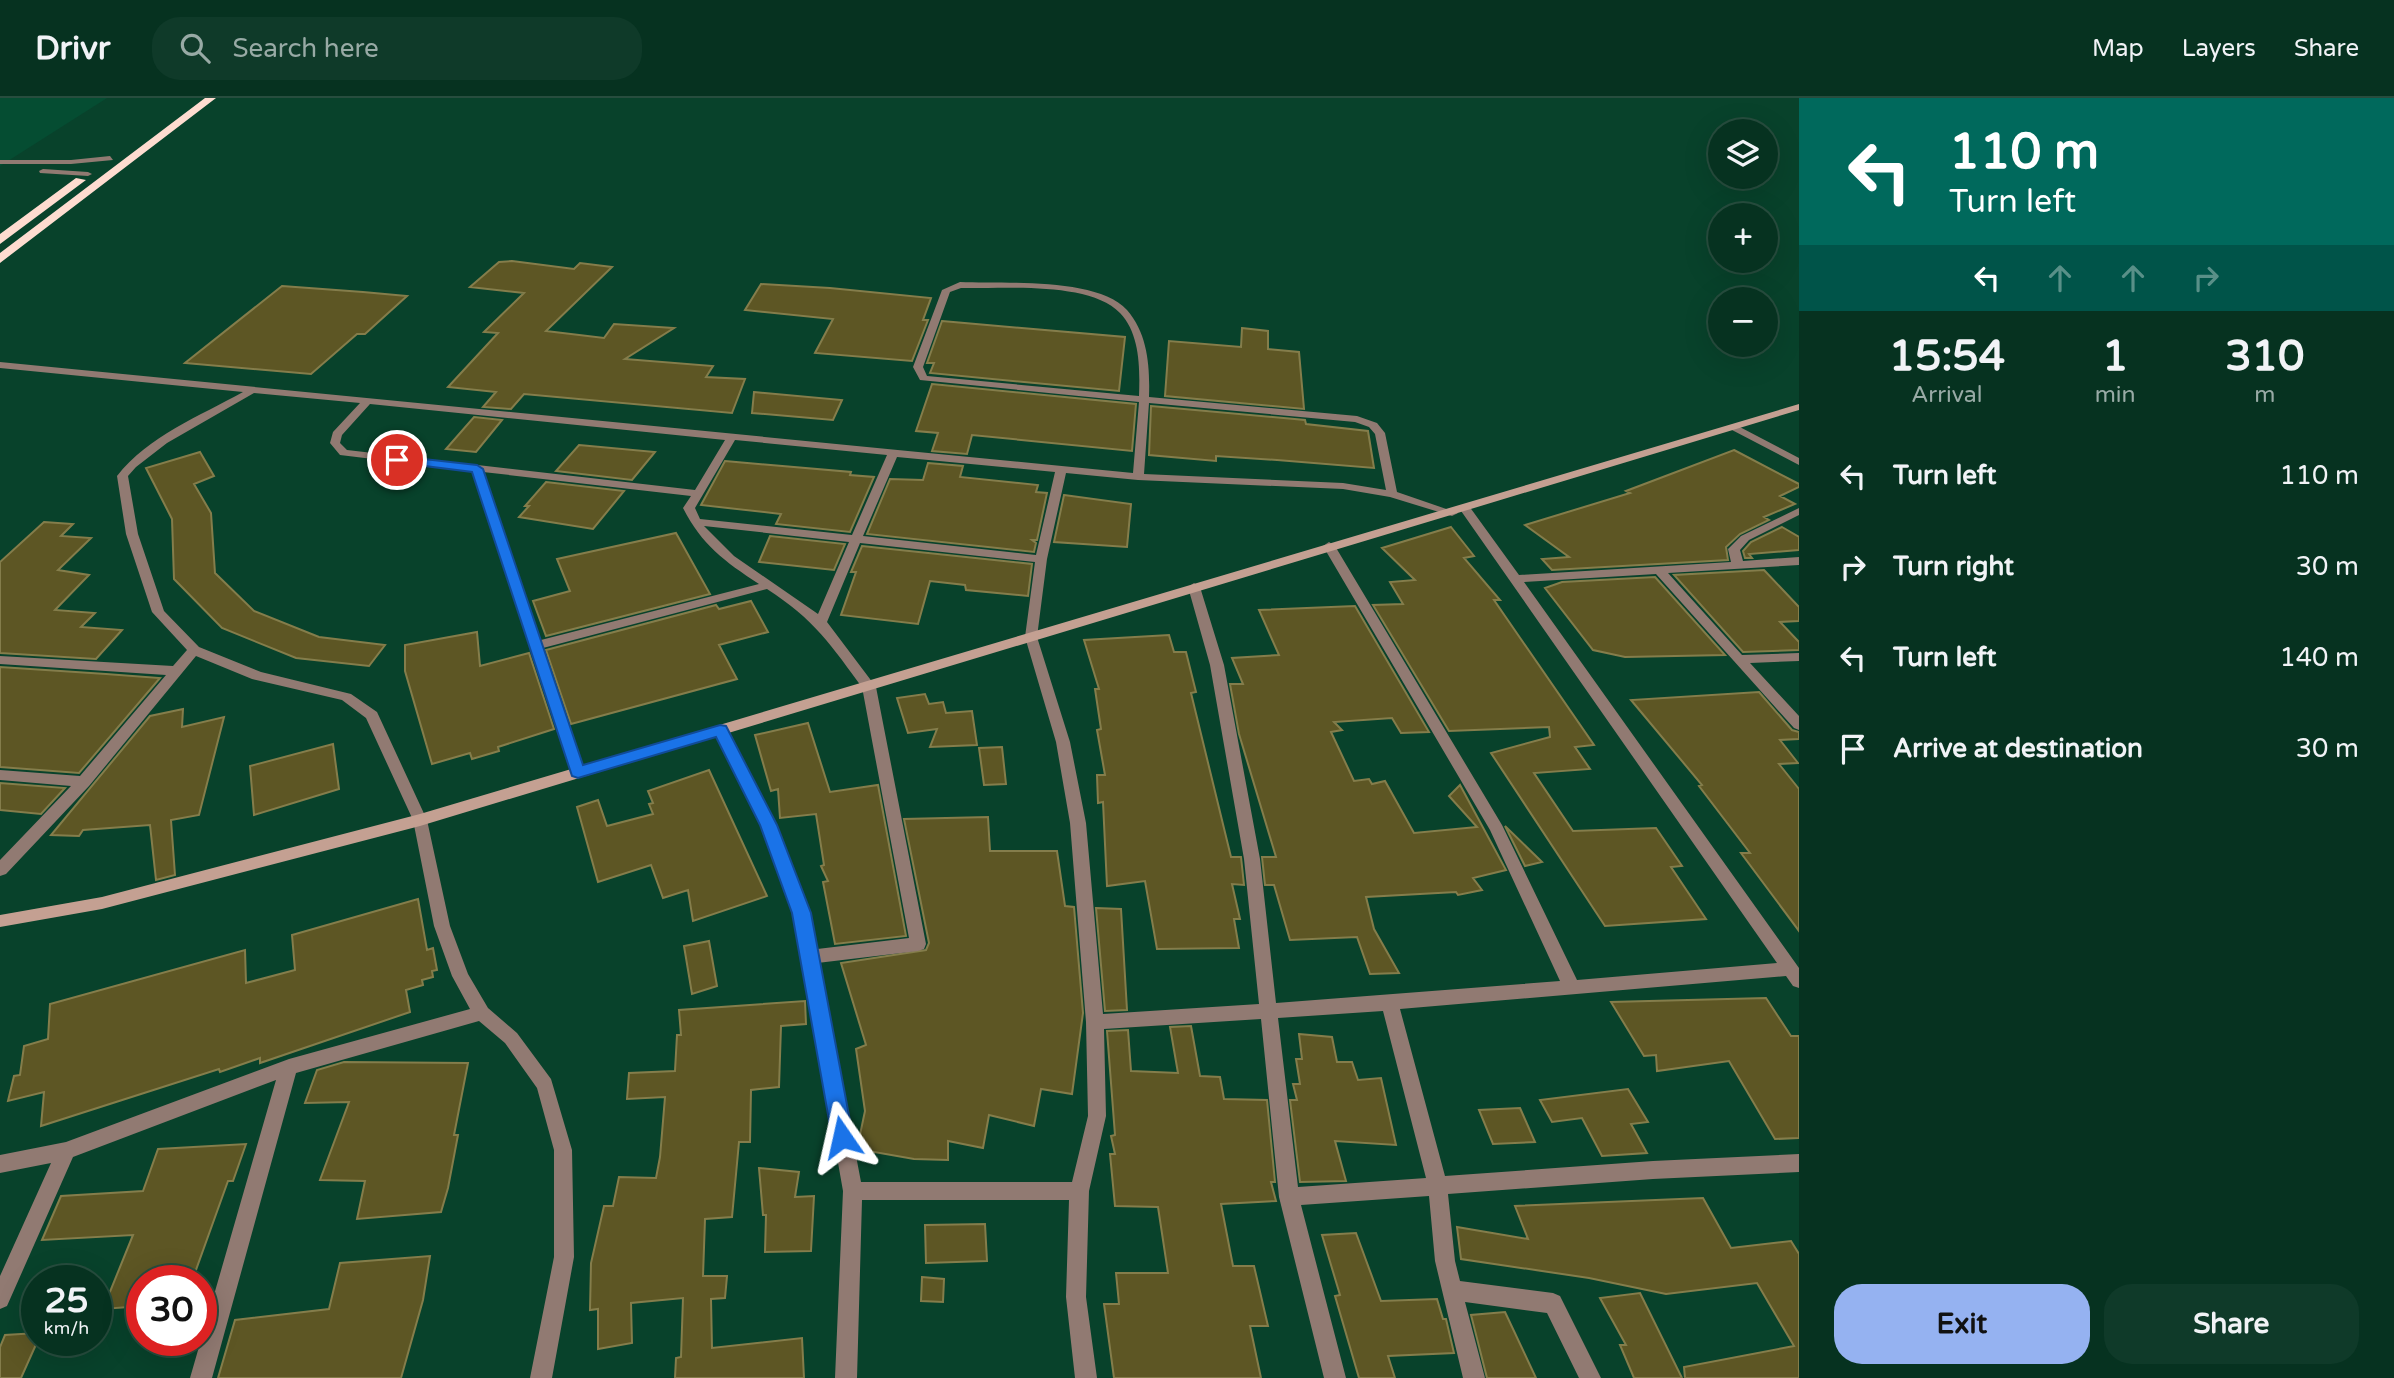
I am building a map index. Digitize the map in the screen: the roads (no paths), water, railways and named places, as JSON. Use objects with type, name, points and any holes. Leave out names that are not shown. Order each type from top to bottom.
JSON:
[{"type":"highway","points":[[141,135],[192,98]]},
{"type":"highway","points":[[0,259],[211,98]]},
{"type":"highway","points":[[0,240],[120,150]]},
{"type":"street","points":[[0,162],[71,162],[110,158]]},
{"type":"street","points":[[0,171],[88,174]]},
{"type":"street","points":[[1138,477],[1142,400],[1143,361],[1139,339],[1128,317],[1111,302],[1083,292],[950,287],[946,290],[918,367],[923,378],[1142,400],[1357,419],[1373,425],[1380,433],[1392,494]]},
{"type":"street","points":[[0,365],[250,392],[369,400],[1138,477],[1343,485],[1458,510],[1516,579],[1795,975]]},
{"type":"street","points":[[250,392],[131,464],[122,476],[132,534],[158,612],[194,650],[257,676],[346,697],[372,715],[420,820],[442,926],[460,976],[482,1013],[511,1038],[545,1086],[563,1150],[564,1256],[541,1378]]},
{"type":"street","points":[[369,400],[337,433],[335,443],[344,453],[696,493]]},
{"type":"street","points":[[0,921],[115,900],[420,820],[1799,407]]},
{"type":"street","points":[[1736,428],[1799,461]]},
{"type":"street","points":[[732,437],[689,508],[695,522],[727,555],[820,623],[869,687],[918,944],[809,957]]},
{"type":"street","points":[[820,623],[894,452]]},
{"type":"street","points":[[477,469],[578,772]]},
{"type":"street","points":[[1061,469],[1041,559],[1031,637],[1063,742],[1078,823],[1095,1022],[1097,1116],[1079,1191],[1076,1297],[1086,1378]]},
{"type":"street","points":[[1738,565],[1734,550],[1745,538],[1799,511]]},
{"type":"street","points":[[695,522],[1041,559]]},
{"type":"street","points":[[1329,546],[1497,829],[1571,986]]},
{"type":"street","points":[[1516,579],[1799,561]]},
{"type":"street","points":[[1659,570],[1799,725]]},
{"type":"street","points":[[536,646],[769,585]]},
{"type":"street","points":[[1194,587],[1217,665],[1232,735],[1252,859],[1289,1197],[1335,1378]]},
{"type":"street","points":[[0,870],[84,782],[194,650]]},
{"type":"street","points":[[1739,659],[1799,657]]},
{"type":"street","points":[[0,660],[177,671]]},
{"type":"street","points":[[720,730],[768,825],[802,913],[853,1191],[846,1378]]},
{"type":"street","points":[[0,775],[84,782]]},
{"type":"street","points":[[1095,1022],[1390,1003],[1571,986],[1795,975]]},
{"type":"street","points":[[1390,1003],[1438,1187],[1445,1261],[1474,1378]]},
{"type":"street","points":[[0,1164],[66,1151],[289,1067],[482,1013]]},
{"type":"street","points":[[201,1378],[289,1067]]},
{"type":"street","points":[[0,1299],[66,1151]]},
{"type":"street","points":[[1289,1197],[1653,1170],[1799,1163]]},
{"type":"street","points":[[853,1191],[1079,1191]]},
{"type":"street","points":[[1452,1290],[1553,1303],[1591,1378]]}]
